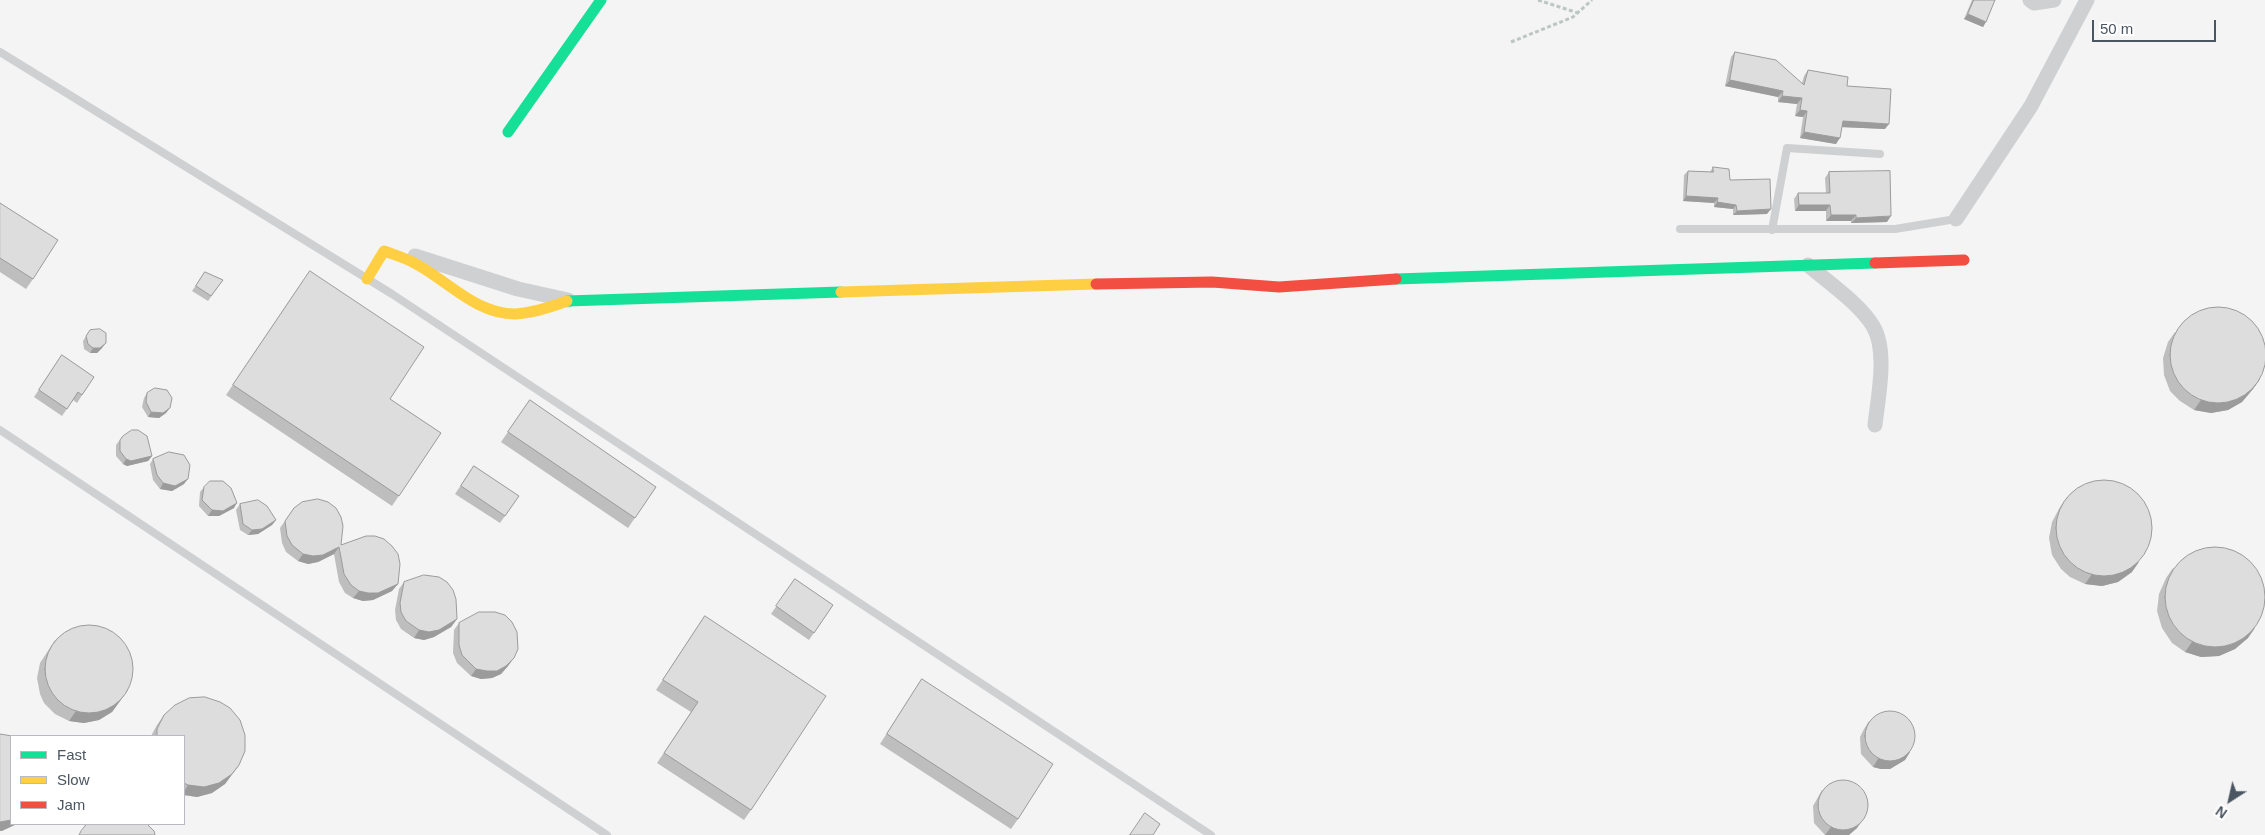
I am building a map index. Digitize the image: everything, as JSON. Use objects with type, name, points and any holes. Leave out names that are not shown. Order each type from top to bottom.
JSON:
[{"type":"street","points":[[508,132],[601,0]]},
{"type":"street","points":[[2030,0],[2034,3],[2054,0]]},
{"type":"street","points":[[1956,219],[2031,106],[2087,0]]},
{"type":"street","points":[[367,279],[384,251],[420,257],[518,289],[569,300],[1212,282],[1279,287],[1442,276],[1964,260]]},
{"type":"street","points":[[400,255],[431,271],[482,306],[506,314],[533,312],[569,300]]},
{"type":"street","points":[[1808,265],[1864,314],[1874,327],[1881,360],[1875,425]]},
{"type":"lane","points":[[0,52],[367,279],[1211,835]]},
{"type":"lane","points":[[1772,230],[1787,148],[1880,154]]},
{"type":"lane","points":[[1680,229],[1896,229],[1956,219]]},
{"type":"lane","points":[[0,430],[606,835]]},
{"type":"path","points":[[1538,0],[1578,12]]},
{"type":"path","points":[[1511,42],[1573,17],[1592,0]]},
{"type":"building","points":[[1974,0],[1995,0],[1986,22],[1968,14]]},
{"type":"building","points":[[1735,52],[1776,60],[1804,85],[1808,70],[1848,77],[1847,86],[1891,89],[1889,124],[1843,121],[1840,138],[1804,132],[1807,111],[1800,110],[1802,98],[1782,96],[1783,91],[1730,80]]},
{"type":"building","points":[[1713,167],[1729,169],[1730,180],[1770,179],[1771,209],[1737,211],[1736,205],[1717,202],[1718,198],[1686,196],[1688,171],[1713,172]]},
{"type":"building","points":[[1890,171],[1891,216],[1856,218],[1856,215],[1831,215],[1830,205],[1799,205],[1798,193],[1830,193],[1829,172]]},
{"type":"building","points":[[0,203],[58,240],[33,279],[0,258]]},
{"type":"building","points":[[310,271],[424,347],[390,399],[441,433],[399,496],[233,385]]},
{"type":"building","points":[[205,272],[223,280],[211,296],[196,286]]},
{"type":"building","points":[[2218,307],[2236,311],[2252,321],[2262,337],[2266,355],[2262,373],[2252,389],[2236,399],[2218,403],[2200,399],[2184,389],[2174,373],[2170,355],[2174,337],[2184,321],[2200,311]]},
{"type":"building","points":[[100,329],[106,333],[106,343],[100,348],[93,348],[88,344],[86,336],[90,330]]},
{"type":"building","points":[[62,355],[94,377],[82,395],[78,392],[67,409],[39,390]]},
{"type":"building","points":[[155,388],[167,390],[172,398],[170,408],[163,413],[151,412],[146,402],[147,393]]},
{"type":"building","points":[[530,400],[656,487],[635,518],[508,432]]},
{"type":"building","points":[[132,430],[138,430],[147,436],[152,456],[131,461],[126,459],[120,451],[120,440]]},
{"type":"building","points":[[169,452],[184,455],[190,465],[188,479],[175,486],[163,483],[157,475],[153,459]]},
{"type":"building","points":[[474,466],[519,496],[505,516],[461,486]]},
{"type":"building","points":[[2104,480],[2122,484],[2138,494],[2148,510],[2152,528],[2148,546],[2138,562],[2122,572],[2104,576],[2086,572],[2070,562],[2060,546],[2056,528],[2060,510],[2070,494],[2086,484]]},
{"type":"building","points":[[210,481],[223,481],[231,488],[237,503],[223,511],[212,510],[202,500],[204,487]]},
{"type":"building","points":[[318,499],[328,502],[336,508],[341,517],[343,526],[341,545],[366,536],[375,536],[384,539],[392,546],[398,554],[400,564],[398,584],[378,593],[359,591],[351,585],[344,574],[339,547],[323,555],[313,556],[303,554],[292,545],[287,536],[285,521],[294,508],[302,502]]},
{"type":"building","points":[[258,500],[267,506],[276,520],[262,529],[252,530],[243,524],[240,504]]},
{"type":"building","points":[[2215,547],[2234,551],[2250,562],[2261,578],[2265,597],[2261,616],[2250,632],[2234,643],[2215,647],[2196,643],[2180,632],[2169,616],[2165,597],[2169,578],[2180,562],[2196,551]]},
{"type":"building","points":[[424,575],[439,577],[447,582],[453,590],[456,599],[457,619],[439,630],[429,632],[419,630],[406,621],[401,612],[400,603],[404,582]]},
{"type":"building","points":[[795,579],[833,605],[814,633],[776,606]]},
{"type":"building","points":[[479,612],[495,612],[505,615],[512,622],[517,632],[518,649],[514,658],[497,671],[476,669],[462,655],[459,645],[459,623]]},
{"type":"building","points":[[705,616],[826,696],[751,810],[664,753],[698,702],[663,680]]},
{"type":"building","points":[[89,625],[106,628],[120,638],[130,652],[133,669],[130,686],[120,700],[106,710],[89,713],[72,710],[58,700],[48,686],[45,669],[48,652],[58,638],[72,628]]},
{"type":"building","points":[[922,679],[1053,764],[1018,819],[887,734]]},
{"type":"building","points":[[205,697],[230,708],[240,720],[245,735],[245,751],[239,765],[232,774],[219,783],[204,787],[185,784],[185,735],[157,735],[157,729],[164,715],[175,705],[189,698]]},
{"type":"building","points":[[1885,711],[1895,711],[1908,718],[1915,731],[1915,741],[1908,754],[1895,761],[1885,761],[1876,757],[1869,750],[1865,741],[1865,731],[1869,722],[1876,715]]},
{"type":"building","points":[[0,734],[10,736],[10,820],[0,822]]},
{"type":"building","points":[[1843,780],[1857,784],[1864,791],[1868,805],[1864,819],[1857,826],[1843,830],[1829,826],[1822,819],[1818,805],[1822,791],[1829,784]]},
{"type":"building","points":[[1145,813],[1160,824],[1153,835],[1130,835]]},
{"type":"building","points":[[86,825],[148,825],[155,835],[79,835]]},
{"type":"traffic: fast","points":[[508,132],[601,0]]},
{"type":"traffic: fast","points":[[1396,279],[1875,263]]},
{"type":"traffic: fast","points":[[567,301],[841,292]]},
{"type":"traffic: slow","points":[[367,279],[384,251],[412,262],[475,303],[501,313],[515,314],[528,312],[567,301]]},
{"type":"traffic: slow","points":[[841,292],[1096,284]]},
{"type":"traffic: jam","points":[[1875,263],[1964,260]]},
{"type":"traffic: jam","points":[[1096,284],[1212,282],[1279,287],[1396,279]]}]
